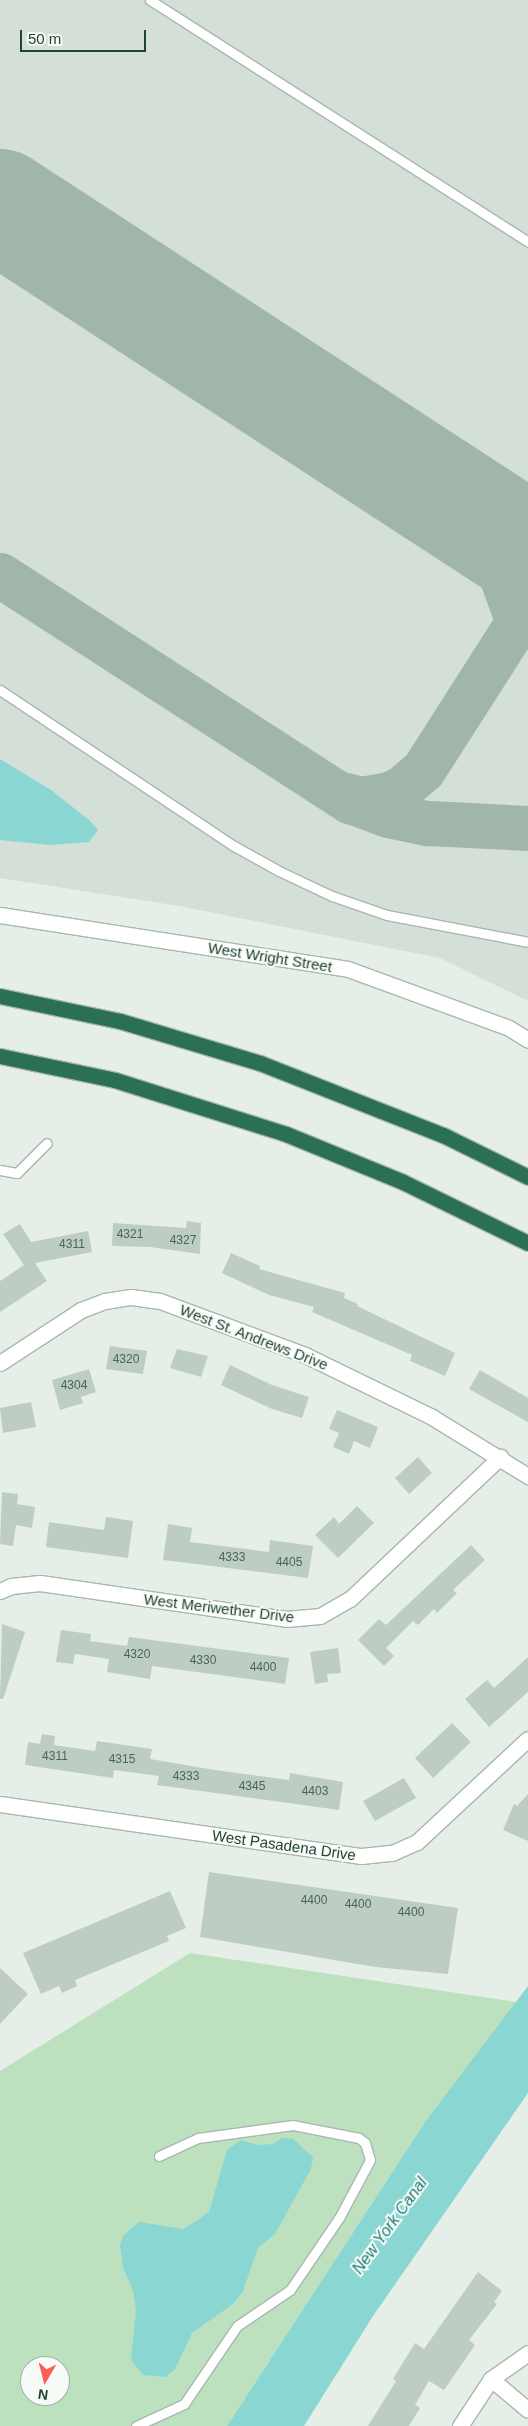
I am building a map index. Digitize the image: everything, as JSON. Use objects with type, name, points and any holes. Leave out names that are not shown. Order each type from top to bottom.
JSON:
[{"type":"highway","points":[[0,996],[120,1021],[260,1063],[443,1134],[528,1177]]},
{"type":"highway","points":[[0,1056],[115,1080],[286,1134],[403,1182],[528,1243]]},
{"type":"street","name":"West Wright Street","points":[[0,915],[348,968],[509,1028],[528,1040]]},
{"type":"street","name":"West St. Andrews Drive","points":[[0,1363],[81,1310],[105,1301],[131,1297],[160,1300],[306,1354],[432,1417],[500,1457],[528,1476]]},
{"type":"street","name":"West Meriwether Drive","points":[[0,1591],[11,1586],[40,1583],[286,1619],[320,1616],[350,1599],[500,1457]]},
{"type":"street","name":"West Pasadena Drive","points":[[0,1804],[361,1856],[392,1853],[417,1842],[528,1739]]},
{"type":"street","points":[[460,2426],[491,2379],[528,2353]]},
{"type":"street","points":[[491,2379],[528,2410]]},
{"type":"lane","points":[[150,0],[528,242]]},
{"type":"lane","points":[[0,690],[234,846],[278,871],[332,896],[387,915],[528,942]]},
{"type":"lane","points":[[0,1170],[17,1173],[47,1143]]},
{"type":"lane","points":[[136,2426],[184,2404],[236,2326],[290,2290],[338,2218],[370,2160],[365,2143],[359,2138],[293,2125],[198,2138],[159,2156]]},
{"type":"shaded area","points":[[0,0],[528,0],[528,1001],[440,958],[179,906],[0,878]]},
{"type":"green space","points":[[190,1953],[517,2002],[425,2122],[227,2426],[0,2426],[0,2071]]},
{"type":"water","points":[[0,759],[51,790],[89,820],[98,830],[89,842],[50,845],[0,840]]},
{"type":"water","name":"New York Canal","points":[[528,1986],[528,2093],[373,2316],[304,2426],[227,2426],[425,2122]]},
{"type":"water","points":[[282,2138],[293,2139],[313,2157],[311,2169],[275,2234],[258,2248],[243,2291],[233,2304],[192,2333],[175,2369],[166,2377],[143,2375],[131,2360],[136,2310],[133,2291],[123,2268],[120,2245],[123,2236],[139,2222],[184,2229],[209,2212],[227,2150],[241,2140],[258,2145],[273,2144]]},
{"type":"building","points":[[187,1221],[201,1223],[200,1254],[150,1247],[112,1246],[113,1223],[186,1228]]},
{"type":"building","points":[[20,1224],[31,1242],[88,1231],[92,1252],[35,1263],[47,1281],[0,1312],[0,1281],[24,1265],[3,1234]]},
{"type":"building","points":[[231,1253],[260,1266],[259,1269],[345,1293],[344,1298],[358,1304],[357,1306],[455,1353],[445,1376],[410,1361],[412,1355],[312,1312],[314,1307],[269,1295],[222,1273]]},
{"type":"building","points":[[110,1346],[147,1351],[143,1374],[106,1369]]},
{"type":"building","points":[[177,1349],[208,1356],[201,1377],[170,1368]]},
{"type":"building","points":[[230,1365],[272,1385],[309,1397],[302,1418],[272,1409],[221,1385]]},
{"type":"building","points":[[89,1369],[96,1392],[81,1397],[83,1403],[60,1410],[52,1380]]},
{"type":"building","points":[[480,1370],[528,1398],[528,1422],[469,1389]]},
{"type":"building","points":[[31,1402],[36,1427],[3,1433],[0,1408]]},
{"type":"building","points":[[337,1410],[378,1427],[370,1448],[354,1441],[349,1454],[333,1447],[339,1433],[329,1429]]},
{"type":"building","points":[[418,1457],[432,1473],[409,1494],[395,1478]]},
{"type":"building","points":[[2,1492],[18,1494],[17,1504],[35,1507],[32,1528],[16,1525],[13,1546],[0,1544]]},
{"type":"building","points":[[357,1506],[374,1523],[338,1558],[315,1535],[334,1517],[339,1524]]},
{"type":"building","points":[[106,1517],[133,1521],[128,1558],[46,1547],[49,1522],[104,1530]]},
{"type":"building","points":[[168,1524],[192,1528],[190,1542],[269,1552],[270,1540],[313,1546],[308,1578],[163,1560]]},
{"type":"building","points":[[471,1545],[485,1560],[453,1590],[457,1593],[437,1613],[434,1609],[418,1625],[413,1621],[386,1648],[394,1656],[384,1666],[358,1640],[379,1619],[386,1625]]},
{"type":"building","points":[[2,1624],[25,1632],[3,1699],[0,1699]]},
{"type":"building","points":[[61,1630],[91,1634],[90,1641],[127,1646],[129,1637],[289,1658],[285,1684],[152,1666],[150,1679],[107,1672],[109,1659],[75,1654],[73,1664],[56,1662]]},
{"type":"building","points":[[338,1648],[341,1673],[327,1674],[328,1682],[315,1684],[310,1652]]},
{"type":"building","points":[[528,1657],[528,1692],[489,1727],[465,1699],[487,1680],[494,1688]]},
{"type":"building","points":[[452,1723],[471,1742],[433,1778],[415,1758]]},
{"type":"building","points":[[42,1734],[55,1736],[54,1745],[95,1751],[97,1741],[152,1749],[150,1759],[215,1770],[289,1780],[290,1773],[343,1782],[339,1810],[157,1785],[159,1776],[114,1770],[113,1778],[25,1765],[28,1742],[40,1744]]},
{"type":"building","points":[[404,1778],[416,1798],[375,1821],[363,1801]]},
{"type":"building","points":[[528,1794],[528,1841],[503,1830],[514,1804],[517,1806]]},
{"type":"building","points":[[209,1872],[458,1908],[448,1974],[375,1967],[200,1937]]},
{"type":"building","points":[[170,1891],[186,1928],[167,1936],[169,1941],[75,1980],[77,1986],[62,1993],[59,1986],[41,1994],[23,1953]]},
{"type":"building","points":[[0,1968],[28,1994],[0,2024]]},
{"type":"building","points":[[478,2272],[502,2291],[494,2302],[497,2304],[469,2340],[475,2345],[444,2390],[429,2381],[415,2405],[420,2408],[409,2426],[368,2426],[396,2381],[393,2379],[415,2343],[424,2349]]},
{"type":"taxiway","points":[[346,795],[361,799],[389,794],[402,788],[423,770],[515,626],[515,614],[481,520]]},
{"type":"taxiway","points":[[0,575],[350,801],[388,815],[427,823],[528,828]]},
{"type":"runway","points":[[0,206],[528,550]]}]
